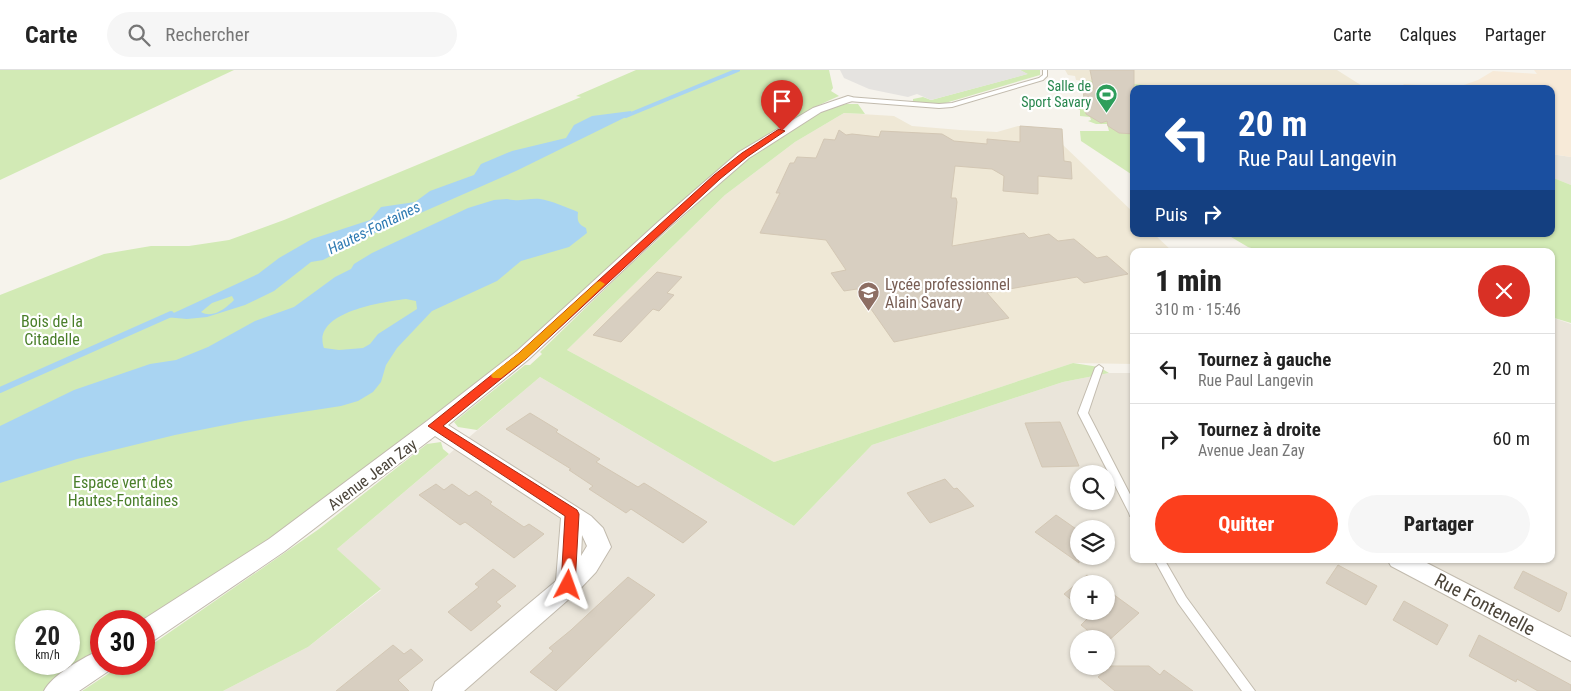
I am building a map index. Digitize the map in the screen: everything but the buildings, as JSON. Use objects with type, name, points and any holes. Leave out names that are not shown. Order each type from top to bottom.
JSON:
[{"type":"street","name":"Avenue Jean Zay","points":[[155,626],[276,546],[434,426],[523,355],[663,225],[744,155],[810,114],[834,102],[848,99]]},
{"type":"street","points":[[434,426],[572,514],[568,585],[445,691]]},
{"type":"street","name":"Rue Fontenelle","points":[[1407,563],[1571,650]]},
{"type":"street","points":[[57,691],[90,669]]},
{"type":"lane","points":[[848,99],[939,106],[952,105],[1041,79],[1045,76],[1045,70]]},
{"type":"lane","points":[[1099,368],[1082,413],[1130,505]]},
{"type":"lane","points":[[1161,563],[1182,600],[1249,691]]},
{"type":"shaded area","points":[[840,70],[1020,70],[1028,74],[931,100],[917,94],[908,97],[869,89],[844,78]]},
{"type":"shaded area","points":[[1065,70],[1337,70],[1361,85],[1145,85],[1076,80],[1075,76],[1068,75]]},
{"type":"shaded area","points":[[1534,70],[1571,70],[1571,157],[1555,155],[1555,85],[1464,85],[1478,80],[1493,71],[1537,74]]},
{"type":"shaded area","name":"Lycée professionnel Alain Savary","points":[[844,113],[894,116],[912,126],[960,130],[997,132],[1018,126],[1062,129],[1063,145],[1130,209],[1130,237],[1157,237],[1169,248],[1130,248],[1130,364],[1073,363],[774,462],[567,350],[725,195],[795,142]]},
{"type":"shaded area","points":[[1555,155],[1571,157],[1571,185],[1555,179]]},
{"type":"shaded area","points":[[1555,318],[1571,324],[1571,691],[223,691],[308,647],[381,590],[337,549],[540,377],[794,526],[872,445],[1063,382],[1109,373],[1130,373],[1130,563],[1555,563]]},
{"type":"green space","points":[[0,70],[234,70],[0,180]]},
{"type":"green space","name":"Espace vert des Hautes-Fontaines","points":[[636,70],[829,70],[833,88],[831,91],[839,96],[785,124],[735,158],[688,196],[575,300],[505,361],[269,540],[155,617],[155,610],[90,610],[90,659],[80,666],[80,610],[15,610],[15,675],[67,675],[43,691],[0,691],[0,295],[104,254],[151,246],[189,246],[229,240],[284,220],[581,97],[576,96]]},
{"type":"green space","points":[[1020,70],[1040,70],[1040,75],[942,104],[913,102],[913,99],[923,97],[931,100],[1027,74]]},
{"type":"green space","points":[[1081,80],[1148,85],[1130,85],[1130,173],[1081,141],[1080,131],[1109,131],[1107,124],[1096,124],[1088,121],[1091,120],[1090,117],[1080,116],[1080,110],[1076,108],[1079,106],[1078,101],[1084,101]]},
{"type":"green space","points":[[846,104],[858,104],[865,114],[844,113],[795,142],[725,195],[567,350],[774,462],[1073,363],[1099,367],[1109,373],[1063,382],[872,445],[794,526],[540,377],[477,430],[458,427],[454,422],[525,365],[530,365],[542,354],[540,352],[629,266],[740,165],[769,143],[825,110]]},
{"type":"green space","points":[[1555,179],[1571,185],[1571,323],[1555,318],[1555,248],[1248,247],[1231,237],[1555,237]]},
{"type":"green space","points":[[441,442],[443,449],[449,454],[337,549],[381,589],[308,647],[223,691],[82,691],[106,675],[155,675],[155,642],[319,529],[427,444]]},
{"type":"water","points":[[631,111],[632,114],[516,171],[375,233],[323,260],[311,262],[274,291],[245,305],[207,317],[187,319],[165,317],[258,274],[279,258],[312,239],[370,220],[381,207],[415,202],[430,191],[474,175],[481,164],[512,151],[566,138],[574,125],[592,116]],"holes":[[[232,296],[234,300],[215,313],[206,314],[201,312],[212,303]]]},
{"type":"water","points":[[540,199],[554,202],[578,212],[579,222],[586,228],[587,233],[569,247],[521,261],[497,281],[432,311],[397,348],[386,365],[381,382],[373,392],[358,401],[341,406],[245,421],[175,435],[77,459],[0,483],[0,426],[74,390],[150,364],[176,360],[208,347],[255,321],[294,307],[372,253],[468,208],[494,200]],"holes":[[[406,299],[416,301],[417,309],[378,334],[370,344],[363,348],[339,350],[324,348],[323,336],[328,326],[338,317],[367,306]]]},
{"type":"waterway","name":"Hautes-Fontaines","points":[[626,116],[738,70]]},
{"type":"waterway","name":"Hautes-Fontaines","points":[[0,390],[171,314]]},
{"type":"slow traffic","points":[[497,376],[523,355],[600,284]]},
{"type":"place","name":"Salle de Sport Savary","points":[[1107,113]]},
{"type":"place","name":"Lycée professionnel Alain Savary","points":[[869,312]]},
{"type":"route","points":[[568,585],[572,514],[434,426],[523,355],[717,177],[744,155],[782,131]]},
{"type":"park label","name":"Bois de la Citadelle","points":[[52,330]]}]
